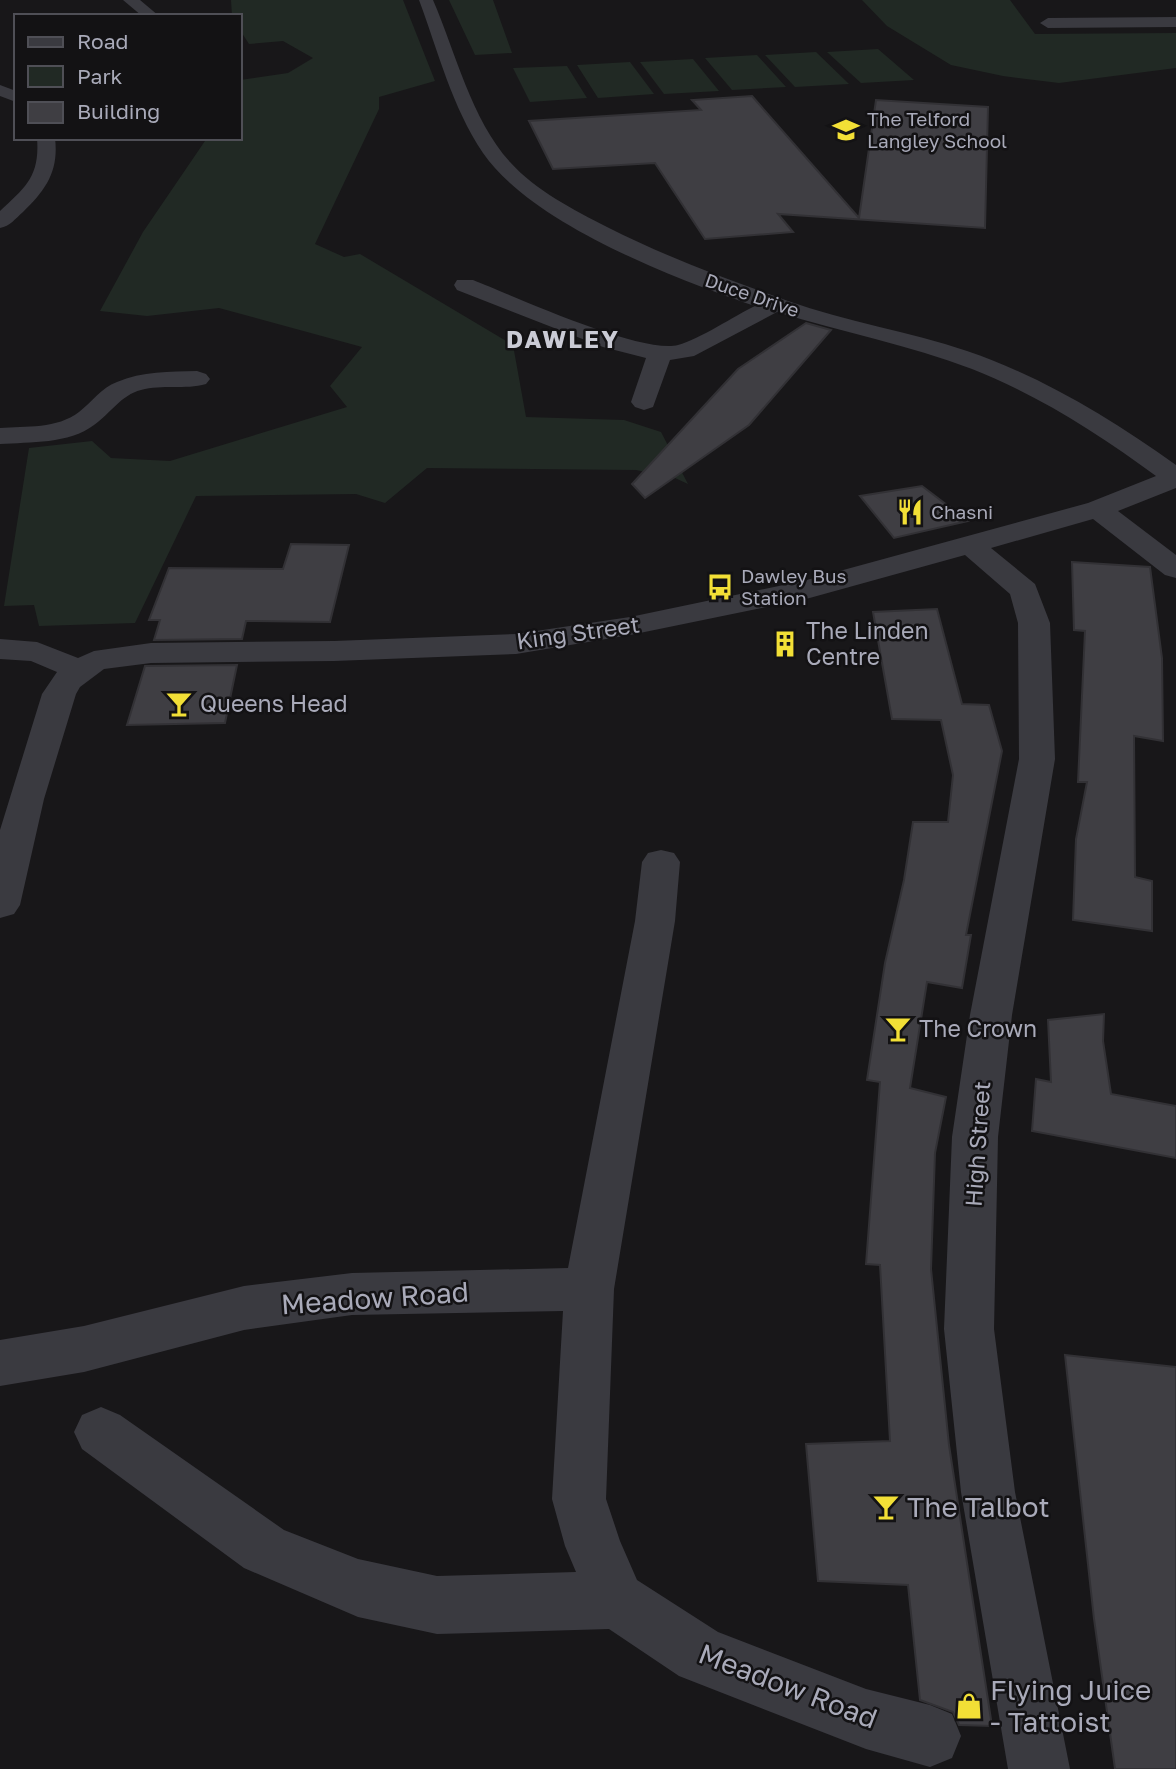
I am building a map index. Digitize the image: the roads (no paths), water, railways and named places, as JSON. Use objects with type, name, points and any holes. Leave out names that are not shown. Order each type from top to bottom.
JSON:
[{"type":"street","points":[[130,0],[149,14]]},
{"type":"street","name":"Duce Drive","points":[[426,0],[475,122],[504,167],[564,211],[634,250],[776,304],[981,364],[1031,386],[1108,429],[1176,478]]},
{"type":"street","points":[[1048,23],[1176,22]]},
{"type":"street","points":[[0,222],[45,177],[50,158],[46,140]]},
{"type":"street","points":[[465,285],[611,342],[660,354],[685,352],[776,304]]},
{"type":"street","points":[[502,300],[535,287]]},
{"type":"street","points":[[643,402],[660,354]]},
{"type":"street","points":[[0,436],[37,433],[78,424],[114,393],[146,381],[206,377]]},
{"type":"street","name":"King Street","points":[[69,682],[94,661],[151,653],[334,651],[547,640],[667,619],[806,590],[970,545],[1098,509],[1176,478]]},
{"type":"street","points":[[1098,509],[1176,569]]},
{"type":"street","name":"High Street","points":[[970,545],[1024,590],[1034,623],[1037,759],[991,1015],[975,1137],[969,1329],[988,1492],[1040,1769]]},
{"type":"street","points":[[0,649],[37,652],[69,682],[26,799],[0,905]]},
{"type":"street","points":[[100,1432],[264,1549],[358,1588],[438,1605],[617,1600],[593,1546],[579,1499],[589,1289],[655,921],[661,862]]},
{"type":"street","name":"Meadow Road","points":[[0,1363],[84,1349],[244,1308],[352,1294],[589,1289]]},
{"type":"street","name":"Meadow Road","points":[[617,1600],[700,1655],[866,1719],[930,1735]]},
{"type":"place","name":"The Telford Langley School","points":[[846,130]]},
{"type":"place","name":"Chasni","points":[[910,512]]},
{"type":"place","name":"Dawley Bus Station","points":[[720,587]]},
{"type":"place","name":"The Linden Centre","points":[[785,644]]},
{"type":"place","name":"Queens Head","points":[[179,704]]},
{"type":"place","name":"The Crown","points":[[898,1029]]},
{"type":"place","name":"The Talbot","points":[[886,1507]]},
{"type":"place","name":"Flying Juice - Tattoist","points":[[969,1706]]},
{"type":"district","name":"DAWLEY","points":[[563,340]]}]
